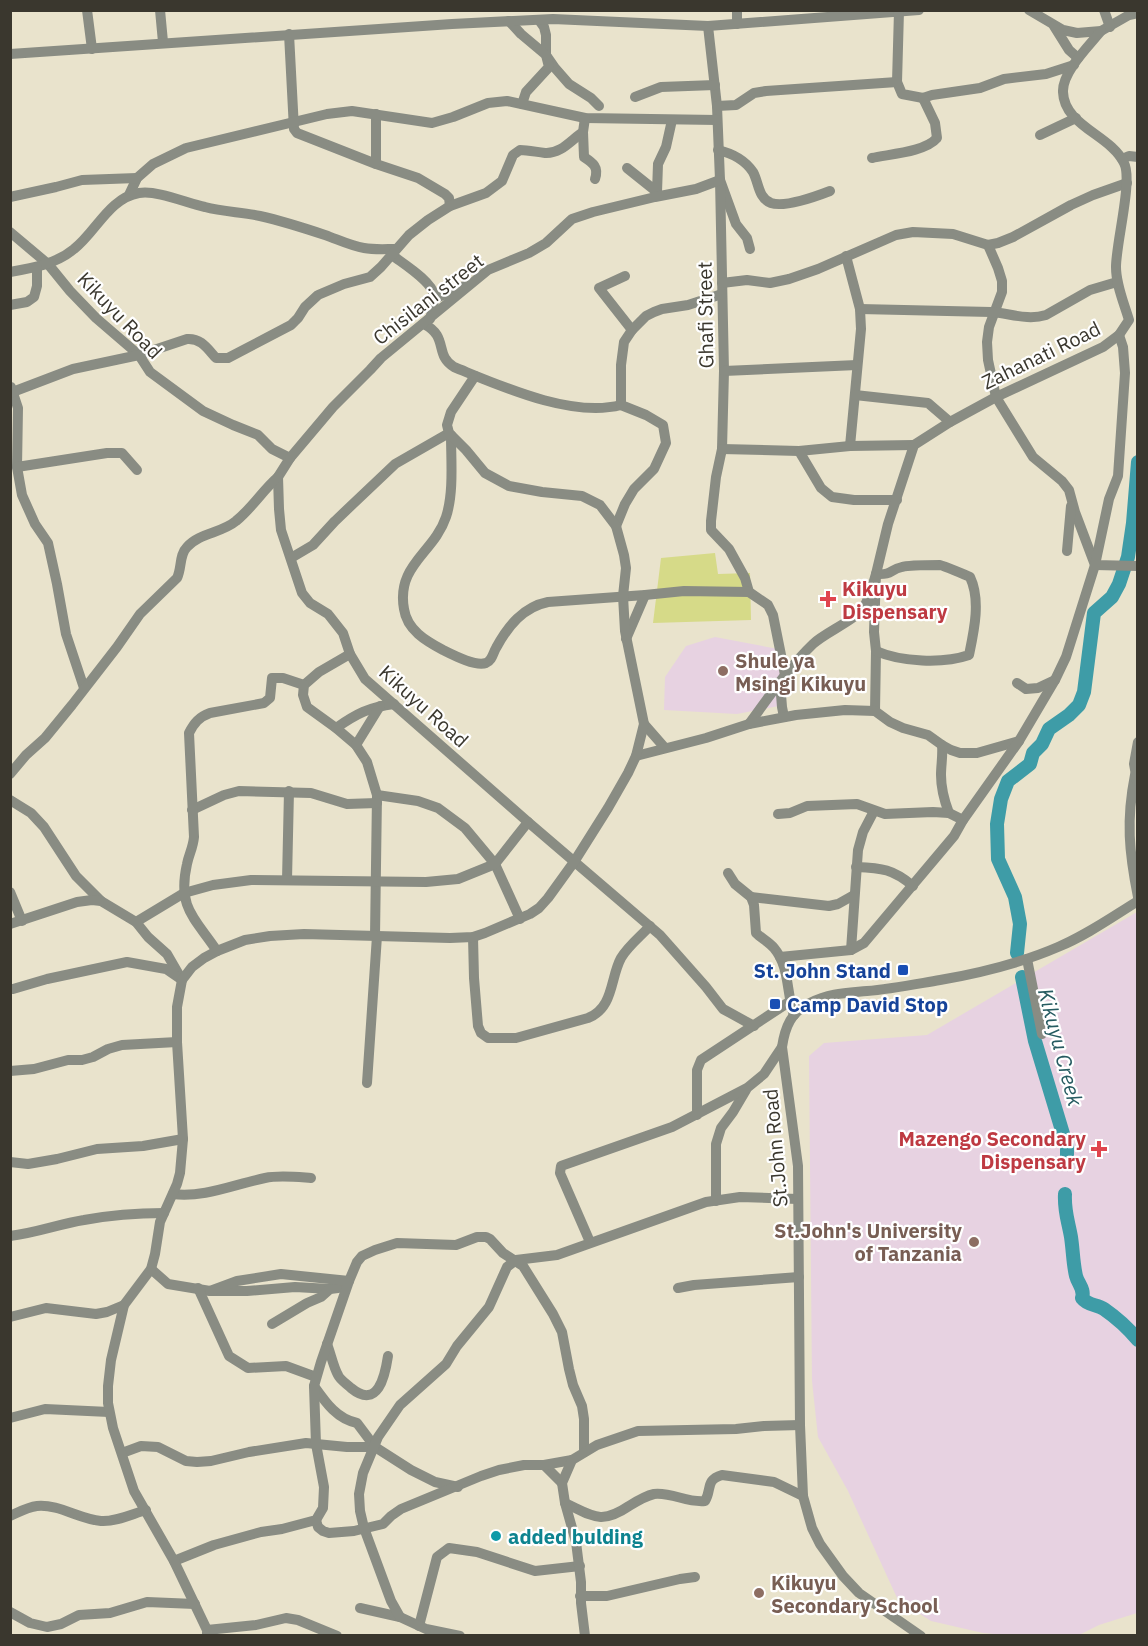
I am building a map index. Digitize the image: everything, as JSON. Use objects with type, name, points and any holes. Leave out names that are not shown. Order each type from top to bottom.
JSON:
[{"type":"street","points":[[87,10],[92,49]]},
{"type":"street","points":[[160,10],[163,42]]},
{"type":"street","points":[[452,24],[453,10]]},
{"type":"street","points":[[737,10],[737,24]]},
{"type":"street","points":[[10,54],[163,42],[509,21],[708,26],[919,10]]},
{"type":"street","points":[[1029,10],[1069,33],[1106,29]]},
{"type":"street","points":[[1104,10],[1106,29]]},
{"type":"street","points":[[899,11],[897,82],[902,94],[922,98],[980,88],[1004,79],[1047,74],[1076,62]]},
{"type":"street","points":[[1137,13],[1129,15],[1106,29],[1076,62],[1064,84],[1063,93],[1066,105],[1076,118],[1106,141],[1122,159],[1129,156],[1137,157]]},
{"type":"street","points":[[522,104],[526,92],[549,67],[546,55],[546,35],[539,20]]},
{"type":"street","points":[[509,21],[546,55],[569,84],[599,106]]},
{"type":"street","points":[[1053,23],[1076,62]]},
{"type":"street","points":[[708,26],[717,106],[720,180],[736,224],[747,238],[750,249]]},
{"type":"street","points":[[289,34],[293,121],[297,133],[418,178],[446,195],[450,206]]},
{"type":"street","points":[[717,106],[736,105],[754,93],[766,91],[897,82]]},
{"type":"street","points":[[635,97],[661,87],[715,86]]},
{"type":"street","points":[[872,158],[915,150],[932,144],[937,138],[935,123],[922,98]]},
{"type":"street","points":[[10,272],[43,265],[73,250],[97,223],[129,195],[137,178],[153,164],[186,148],[293,121],[352,111],[432,123],[488,103],[507,101],[585,118],[717,120]]},
{"type":"street","points":[[375,114],[376,164]]},
{"type":"street","points":[[585,118],[584,157],[595,165],[597,172],[595,178]]},
{"type":"street","points":[[1040,135],[1076,118]]},
{"type":"street","points":[[627,168],[657,192],[658,164],[666,147],[672,120]]},
{"type":"street","points":[[84,688],[66,634],[48,543],[35,524],[22,495],[17,467],[18,408],[11,391],[73,369],[139,355],[187,339],[195,338],[201,341],[216,358],[228,358],[291,325],[318,295],[344,284],[370,277],[409,235],[422,225],[450,206],[486,193],[502,182],[513,155],[520,150],[548,153],[562,149],[583,132]]},
{"type":"street","points":[[718,150],[734,155],[749,167],[760,194],[770,203],[808,200],[830,191]]},
{"type":"street","name":"Zahanati Road","points":[[914,445],[950,422],[996,398],[1103,347],[1133,320],[1118,282],[1116,254],[1127,183],[1127,170],[1122,159]]},
{"type":"street","points":[[10,197],[56,188],[81,180],[137,178]]},
{"type":"street","name":"Chisilani street","points":[[290,458],[333,407],[381,358],[489,270],[546,243],[572,219],[696,189],[720,180]]},
{"type":"street","name":"Ghafi Street","points":[[720,180],[724,371],[722,449],[716,477],[711,530],[729,549],[745,578],[749,592],[768,605],[773,615],[782,679],[784,717]]},
{"type":"street","points":[[621,405],[621,365],[624,342],[646,316],[654,312],[688,305],[747,280],[770,283],[789,279],[896,235],[913,232],[953,234],[988,244],[998,243],[1071,205],[1127,183]]},
{"type":"street","points":[[129,195],[154,194],[208,208],[259,216],[324,234],[349,245],[394,252],[433,289],[434,299],[427,321],[437,333],[447,363],[475,376],[536,398],[558,404],[609,408],[621,405],[663,425],[666,443],[654,469],[634,489],[624,504],[616,526]]},
{"type":"street","name":"Kikuyu Road","points":[[10,232],[96,318],[139,355],[150,372],[203,411],[258,435],[272,449],[290,458]]},
{"type":"street","points":[[988,244],[1002,281],[1002,292],[989,327],[987,342],[988,360],[996,398],[1033,457],[1062,481],[1069,490],[1095,565]]},
{"type":"street","points":[[846,256],[860,309],[861,328],[850,446]]},
{"type":"street","points":[[10,305],[27,302],[34,297],[43,265]]},
{"type":"street","points":[[625,276],[599,288],[632,330]]},
{"type":"street","points":[[860,309],[994,312],[1019,317],[1039,317],[1090,290],[1118,282]]},
{"type":"street","points":[[434,299],[454,289],[472,284]]},
{"type":"street","points":[[780,957],[851,950],[864,943],[954,836],[1019,741],[1055,680],[1066,657],[1095,565],[1109,499],[1118,476],[1125,373],[1123,348],[1119,335]]},
{"type":"street","points":[[724,371],[857,365]]},
{"type":"street","points":[[475,376],[448,419],[450,492],[446,518],[407,575],[403,586],[402,600],[405,616],[411,628],[433,644],[458,657],[486,664],[518,617],[528,608],[548,602],[684,591],[749,592]]},
{"type":"street","points":[[855,395],[928,403],[950,422]]},
{"type":"street","points":[[337,1635],[298,1620],[286,1618],[207,1633],[174,1560],[134,1491],[109,1412],[109,1374],[124,1305],[151,1269],[160,1222],[180,1173],[183,1139],[177,1007],[182,980],[192,968],[217,951],[245,940],[270,936],[304,934],[473,937],[520,919],[539,908],[574,862],[608,808],[636,756],[644,724],[626,639],[623,596],[626,568],[616,526],[600,504],[582,496],[526,490],[497,480],[485,473],[450,434]]},
{"type":"street","points":[[291,558],[313,545],[334,521],[394,464],[450,434]]},
{"type":"street","points":[[722,449],[799,451],[850,446],[914,445],[865,605],[860,612],[822,636],[782,679],[749,724]]},
{"type":"street","points":[[799,451],[820,488],[832,497],[854,500],[897,500]]},
{"type":"street","points":[[17,467],[107,453],[122,453],[137,470]]},
{"type":"street","points":[[10,774],[45,738],[144,609],[177,578],[180,573],[183,551],[188,544],[236,522],[278,477],[290,458]]},
{"type":"street","name":"Kikuyu Road","points":[[278,477],[281,530],[302,593],[310,603],[328,614],[343,633],[350,654],[366,679],[650,926],[723,1009],[754,1026]]},
{"type":"street","points":[[1066,551],[1071,497]]},
{"type":"street","points":[[876,574],[888,575],[902,567],[942,565],[955,572],[964,573],[973,583],[975,611],[969,655],[959,658],[903,660],[876,651]]},
{"type":"street","points":[[1095,565],[1137,566]]},
{"type":"street","points":[[626,568],[642,595]]},
{"type":"street","points":[[875,711],[876,574]]},
{"type":"street","points":[[626,639],[642,595]]},
{"type":"street","points":[[350,654],[319,672],[304,685],[303,695],[307,707],[356,745],[367,762],[377,799],[376,936],[367,1083]]},
{"type":"street","points":[[217,951],[194,920],[186,905],[184,892],[187,862],[193,849],[194,837],[189,733],[194,723],[210,713],[264,703],[270,698],[272,678],[283,678],[304,685]]},
{"type":"street","points":[[1017,683],[1026,689],[1038,688],[1055,680]]},
{"type":"street","points":[[336,728],[363,711],[394,704]]},
{"type":"street","points":[[356,745],[380,706]]},
{"type":"street","points":[[636,756],[749,724],[796,714],[845,710],[875,711],[896,725],[928,735],[942,745],[960,753],[977,753],[1019,741]]},
{"type":"street","points":[[644,724],[665,748]]},
{"type":"street","points":[[728,873],[735,884],[751,897],[754,905],[756,933],[772,945],[780,957],[786,972],[789,1002],[794,1015],[808,1003],[836,993],[867,991],[939,980],[1027,959],[1095,929],[1137,899],[1128,835],[1130,799],[1136,772],[1137,742]]},
{"type":"street","points":[[942,745],[941,786],[949,813]]},
{"type":"street","points":[[192,810],[224,795],[239,791],[311,793],[347,804],[377,799],[418,801],[438,808],[465,828],[495,864],[520,919]]},
{"type":"street","points":[[287,880],[289,791]]},
{"type":"street","points":[[10,800],[31,813],[44,826],[76,876],[101,901],[136,922],[148,937],[167,954],[182,980]]},
{"type":"street","points":[[778,814],[790,813],[807,806],[857,804],[885,814],[949,813],[963,820]]},
{"type":"street","points":[[851,950],[856,867],[860,841],[874,811]]},
{"type":"street","points":[[136,922],[184,892],[250,880],[375,882],[458,879],[495,864],[528,822]]},
{"type":"street","points":[[856,867],[900,874],[913,886]]},
{"type":"street","points":[[10,892],[16,923],[77,902],[101,901]]},
{"type":"street","points":[[751,897],[829,906],[854,895]]},
{"type":"street","points":[[473,937],[479,1029],[484,1037],[488,1038],[516,1038],[598,1014],[612,990],[622,957],[650,926]]},
{"type":"street","points":[[1027,959],[1042,1034]]},
{"type":"street","points":[[13,989],[47,979],[127,962],[166,969],[182,980]]},
{"type":"street","points":[[697,1115],[697,1070],[701,1060],[789,1002]]},
{"type":"street","name":"St.John Road","points":[[794,1015],[784,1032],[782,1047],[798,1166],[800,1425],[803,1496],[812,1528],[820,1544],[843,1576],[859,1593],[914,1634]]},
{"type":"street","points":[[10,1071],[34,1069],[68,1060],[82,1060],[122,1045],[177,1042]]},
{"type":"street","points":[[590,1242],[560,1173],[561,1166],[672,1127],[697,1115],[747,1088],[764,1074],[782,1047]]},
{"type":"street","points":[[716,1201],[716,1144],[721,1128],[747,1088]]},
{"type":"street","points":[[10,1162],[28,1164],[57,1160],[98,1149],[143,1146],[183,1139]]},
{"type":"street","points":[[173,1194],[187,1196],[268,1177],[312,1178]]},
{"type":"street","points":[[400,1617],[391,1601],[364,1528],[360,1511],[360,1486],[363,1473],[378,1437],[400,1405],[446,1364],[489,1306],[507,1267],[516,1260],[557,1255],[697,1204],[740,1197],[798,1199]]},
{"type":"street","points":[[10,1236],[125,1213],[164,1213]]},
{"type":"street","points":[[174,1560],[214,1545],[316,1520],[323,1508],[324,1487],[316,1444],[315,1382],[357,1262],[362,1256],[397,1243],[456,1245],[482,1237],[490,1239],[503,1253],[523,1266],[562,1332],[573,1385],[582,1406],[584,1452]]},
{"type":"street","points":[[151,1269],[168,1284],[210,1291],[295,1287],[330,1289],[338,1288],[349,1281]]},
{"type":"street","points":[[210,1291],[237,1281],[280,1274],[349,1281]]},
{"type":"street","points":[[678,1288],[799,1277]]},
{"type":"street","points":[[198,1288],[229,1356],[248,1368],[286,1366],[315,1382],[327,1404],[347,1420],[357,1423],[375,1447],[435,1482],[458,1487]]},
{"type":"street","points":[[272,1324],[321,1297],[330,1289]]},
{"type":"street","points":[[10,1317],[46,1308],[96,1314],[124,1305]]},
{"type":"street","points":[[327,1344],[338,1377],[357,1393],[366,1395],[374,1394],[380,1386],[388,1356]]},
{"type":"street","points":[[10,1418],[45,1409],[109,1412]]},
{"type":"street","points":[[316,1520],[318,1527],[329,1533],[354,1531],[383,1524],[402,1509],[481,1476],[524,1465],[544,1465],[572,1460],[597,1445],[638,1431],[800,1425]]},
{"type":"street","points":[[122,1453],[141,1446],[158,1447],[186,1461],[197,1462],[306,1443],[347,1448],[375,1447]]},
{"type":"street","points":[[572,1460],[562,1484],[580,1566],[580,1596],[585,1635]]},
{"type":"street","points":[[544,1465],[562,1484]]},
{"type":"street","points":[[565,1503],[602,1518],[618,1513],[652,1495],[674,1496],[687,1501],[705,1501],[710,1483],[714,1478],[722,1475],[774,1482],[803,1496]]},
{"type":"street","points":[[10,1516],[36,1506],[54,1507],[106,1521],[146,1510]]},
{"type":"street","points":[[419,1626],[437,1557],[449,1548],[477,1552],[535,1571],[580,1566]]},
{"type":"street","points":[[580,1596],[607,1596],[680,1579],[695,1578]]},
{"type":"street","points":[[10,1612],[30,1623],[47,1627],[79,1615],[110,1613],[147,1602],[195,1604]]},
{"type":"street","points":[[360,1608],[400,1617],[419,1626],[455,1635]]},
{"type":"shaded area","points":[[715,637],[783,650],[784,705],[737,714],[664,710],[665,677],[686,646]]},
{"type":"shaded area","name":"St.John's University of Tanzania","points":[[1137,912],[1137,1613],[1099,1625],[1079,1635],[983,1633],[931,1621],[898,1600],[848,1491],[818,1437],[812,1381],[809,1056],[824,1043],[927,1035]]},
{"type":"green space","points":[[715,553],[718,574],[750,573],[751,620],[653,623],[661,558]]},
{"type":"waterway","name":"Kikuyu Creek","points":[[1017,953],[1020,924],[1015,897],[998,859],[997,824],[1001,799],[1008,781],[1030,764],[1033,753],[1042,744],[1049,729],[1079,705],[1084,692],[1094,613],[1112,597],[1128,557],[1138,462]]},
{"type":"waterway","name":"Kikuyu Creek","points":[[1022,977],[1035,1041],[1067,1147],[1067,1162]]},
{"type":"waterway","name":"Kikuyu Creek","points":[[1065,1194],[1075,1271],[1082,1289],[1082,1298],[1109,1312],[1138,1340]]},
{"type":"place","name":"Kikuyu Dispensary","points":[[828,599]]},
{"type":"place","name":"Shule ya Msingi Kikuyu","points":[[723,671]]},
{"type":"place","name":"St. John Stand","points":[[903,970]]},
{"type":"place","name":"Camp David Stop","points":[[775,1004]]},
{"type":"place","name":"Mazengo Secondary Dispensary","points":[[1099,1149]]},
{"type":"place","name":"St.John's University of Tanzania","points":[[974,1242]]},
{"type":"place","name":"added bulding","points":[[496,1536]]},
{"type":"place","name":"Kikuyu Secondary School","points":[[759,1593]]}]
